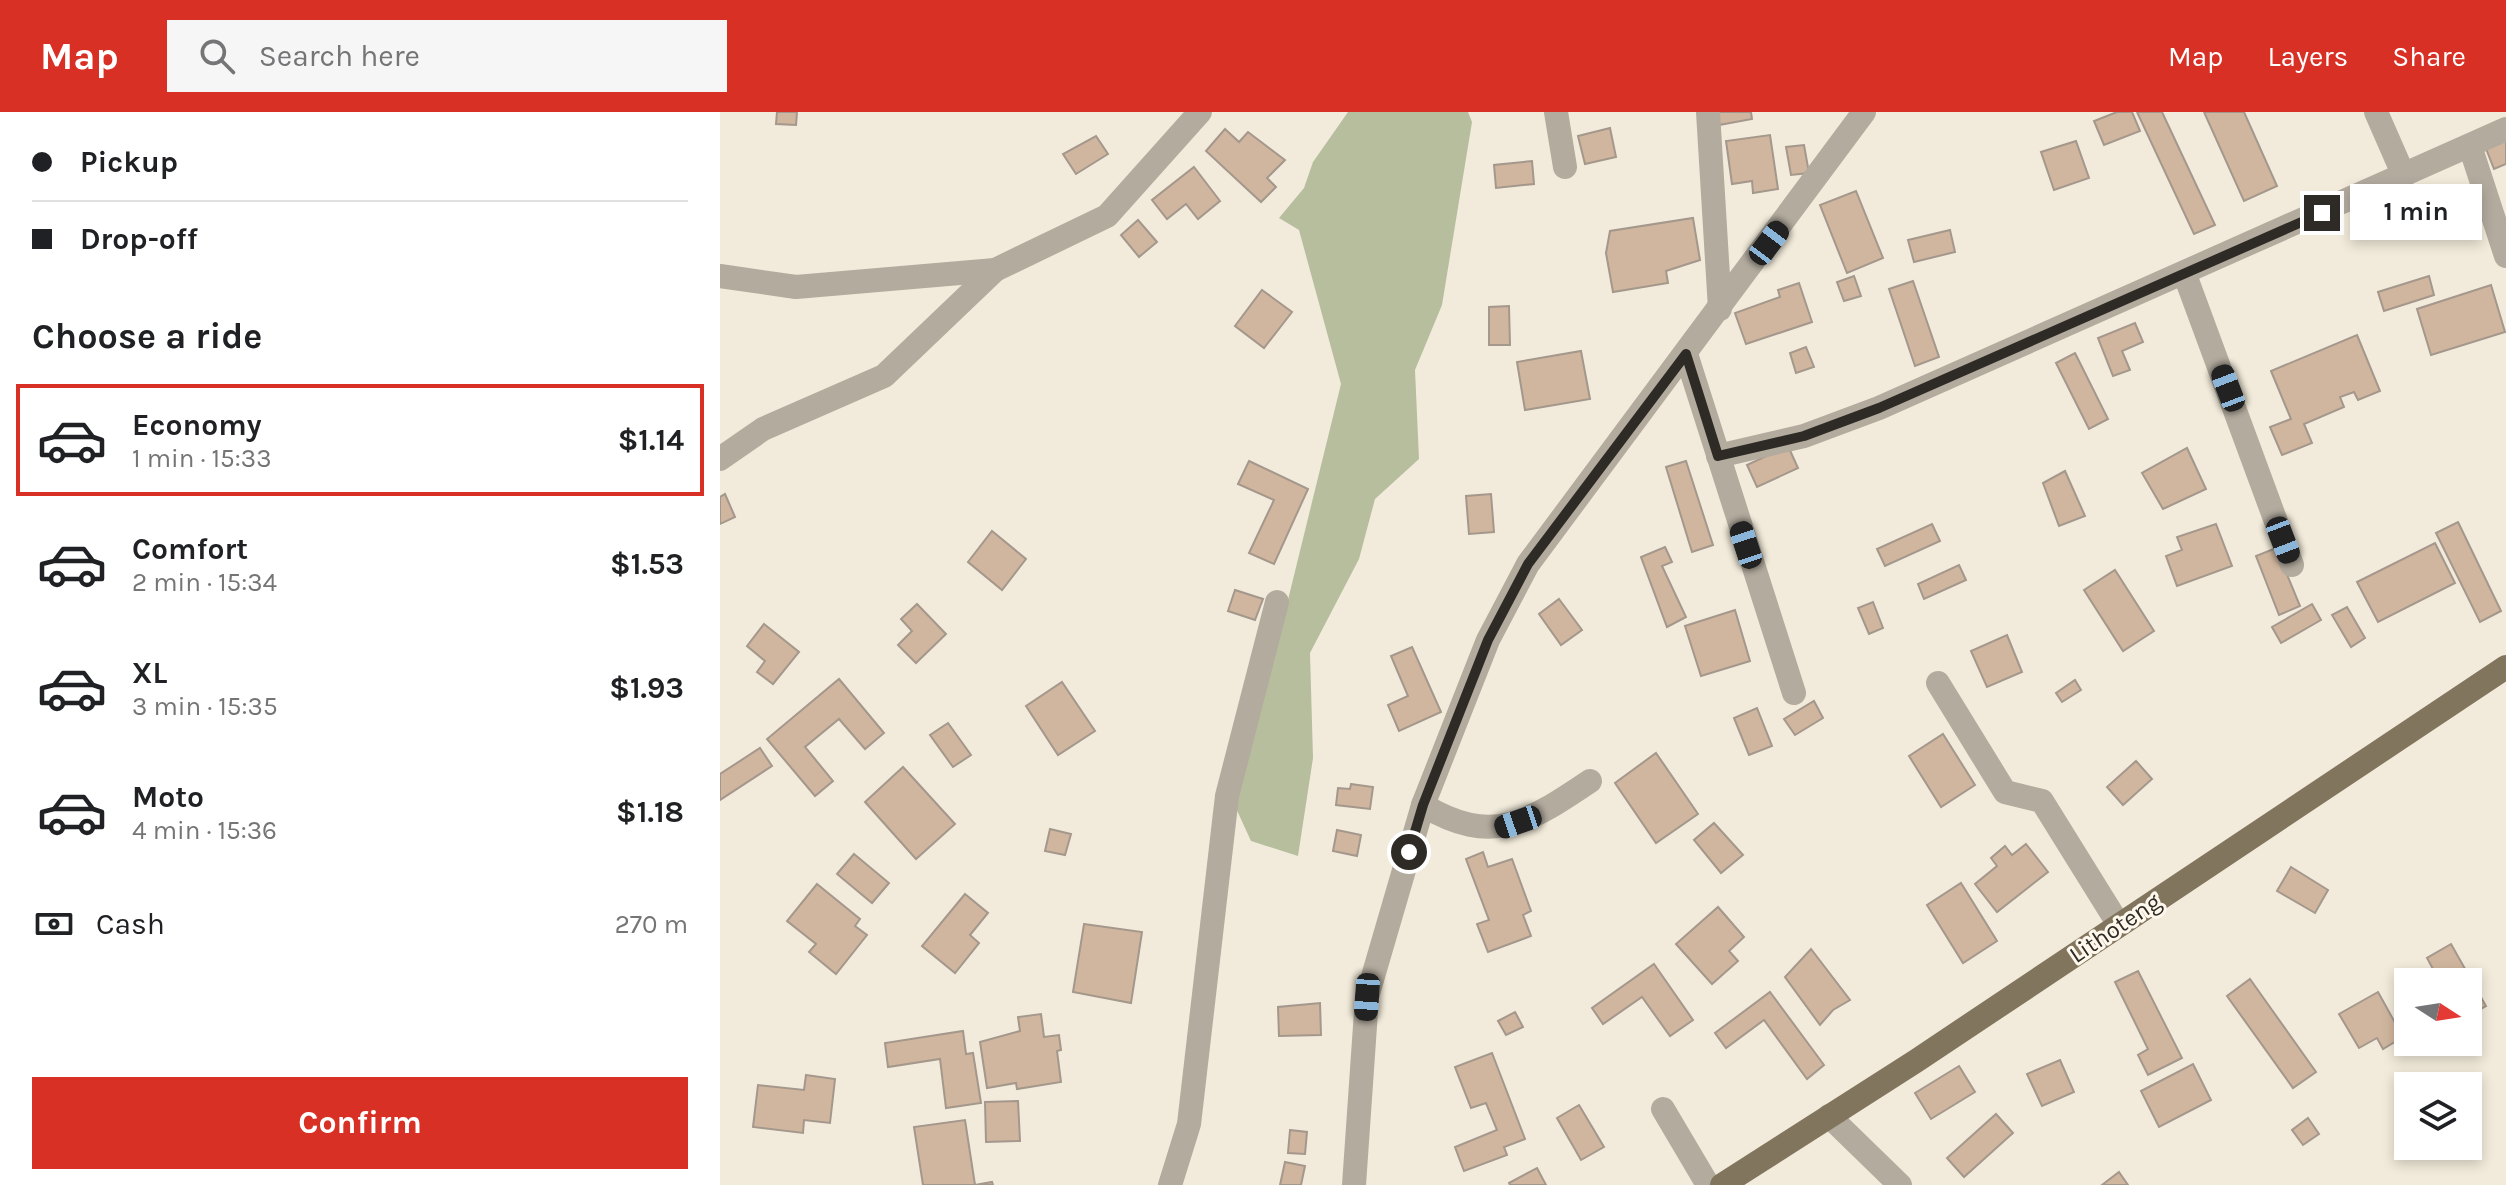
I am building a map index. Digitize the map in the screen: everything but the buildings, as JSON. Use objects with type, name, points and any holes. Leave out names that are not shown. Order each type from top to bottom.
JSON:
[{"type":"main road","name":"Lithoteng","points":[[1722,1185],[2506,667]]},
{"type":"street","points":[[720,459],[763,429],[884,376],[995,270],[1107,216],[1200,112]]},
{"type":"street","points":[[1556,112],[1565,167]]},
{"type":"street","points":[[1708,112],[1720,309]]},
{"type":"street","points":[[1354,1185],[1367,997],[1423,805],[1488,640],[1528,564],[1864,112]]},
{"type":"street","points":[[2376,112],[2404,176]]},
{"type":"street","points":[[1718,456],[1804,436],[1879,408],[2185,275],[2506,129]]},
{"type":"street","points":[[2470,146],[2506,256]]},
{"type":"street","points":[[720,276],[796,287],[995,270]]},
{"type":"street","points":[[2185,275],[2292,565]]},
{"type":"street","points":[[1686,354],[1794,693]]},
{"type":"street","points":[[1170,1185],[1191,1111],[1227,796],[1277,602]]},
{"type":"street","points":[[1938,683],[2005,792],[2042,801],[2119,925]]},
{"type":"street","points":[[1423,805],[1448,820],[1497,829],[1539,815],[1590,781]]},
{"type":"street","points":[[1663,1109],[1708,1185]]},
{"type":"street","points":[[1829,1116],[1900,1185]]},
{"type":"green space","points":[[1348,112],[1468,112],[1472,122],[1442,305],[1415,370],[1419,459],[1375,499],[1359,559],[1310,653],[1313,758],[1298,856],[1251,841],[1229,793],[1286,608],[1341,384],[1299,230],[1279,218],[1304,188],[1313,162]]},
{"type":"route","points":[[1409,852],[1423,805],[1488,640],[1528,564],[1686,354],[1718,456],[1804,436],[1879,408],[2322,213]]}]
